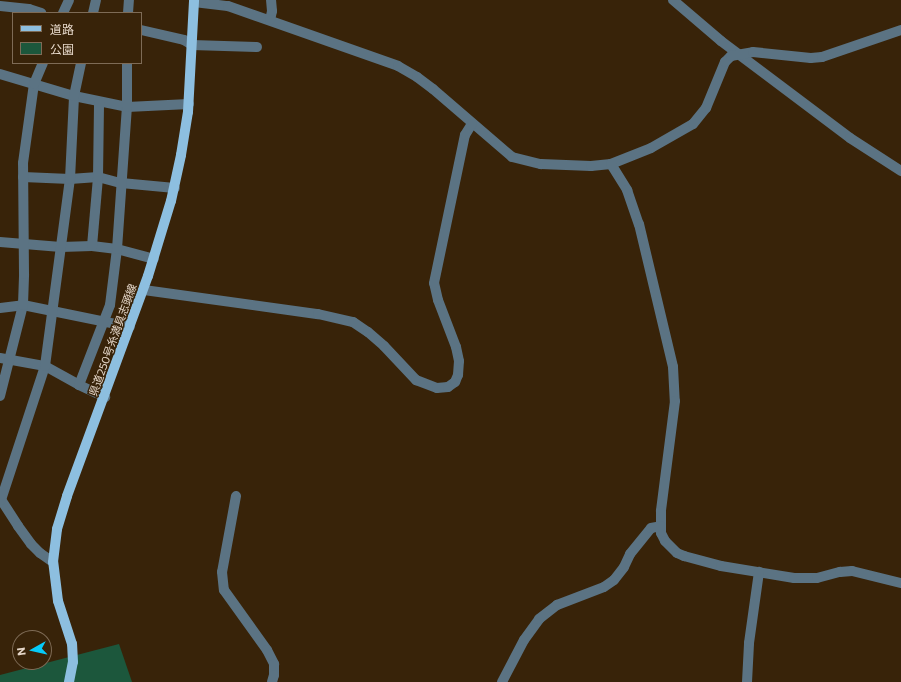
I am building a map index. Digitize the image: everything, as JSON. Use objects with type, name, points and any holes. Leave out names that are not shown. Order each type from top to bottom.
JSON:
[{"type":"main road","name":"県道250号糸満具志頭線","points":[[69,682],[73,662],[72,644],[58,601],[53,562],[58,529],[64,506],[144,290],[175,188],[189,104],[194,1]]},
{"type":"street","points":[[63,12],[69,0]]},
{"type":"street","points":[[93,12],[96,0]]},
{"type":"street","points":[[128,0],[128,12]]},
{"type":"street","points":[[270,20],[272,11],[271,0]]},
{"type":"street","points":[[673,0],[698,24],[850,138],[901,171]]},
{"type":"street","points":[[194,1],[228,6],[398,66],[417,77],[503,151],[521,160],[541,164],[591,166],[611,164],[656,145],[693,124],[706,108],[725,62],[731,56],[753,52],[811,58],[822,57],[901,30]]},
{"type":"street","points":[[0,6],[30,5],[40,12]]},
{"type":"street","points":[[142,30],[184,40],[192,45],[257,48]]},
{"type":"street","points":[[0,396],[5,358],[23,305],[23,163],[34,84],[42,64]]},
{"type":"street","points":[[53,562],[40,553],[31,544],[1,498],[45,366],[70,179],[74,96],[80,64]]},
{"type":"street","points":[[79,385],[110,305],[127,107],[127,64]]},
{"type":"street","points":[[0,74],[74,96],[127,107],[189,104]]},
{"type":"street","points":[[92,246],[98,178],[99,102]]},
{"type":"street","points":[[144,290],[318,314],[353,322],[378,341],[416,380],[437,388],[448,388],[455,382],[458,375],[459,361],[456,347],[438,300],[434,283],[465,135],[472,124]]},
{"type":"street","points":[[611,164],[627,190],[639,224],[673,367],[675,401],[661,526],[661,533],[665,541],[677,553],[721,566],[794,578],[806,578],[852,572],[901,583]]},
{"type":"street","points":[[23,177],[70,179],[98,178],[121,183],[175,188]]},
{"type":"street","points":[[0,242],[61,246],[92,246],[116,249],[154,259]]},
{"type":"street","points":[[0,308],[23,305],[130,327]]},
{"type":"street","points":[[5,358],[45,366],[79,385],[105,397]]},
{"type":"street","points":[[236,496],[222,572],[224,590],[267,650],[274,664],[274,675],[272,682]]},
{"type":"street","points":[[502,682],[524,640],[539,619],[557,605],[604,587],[614,580],[624,567],[630,554],[651,528],[661,526]]},
{"type":"street","points":[[747,682],[749,644],[759,572]]},
{"type":"green space","points":[[119,644],[132,682],[0,682],[0,675],[19,670],[52,670],[52,661]]}]
